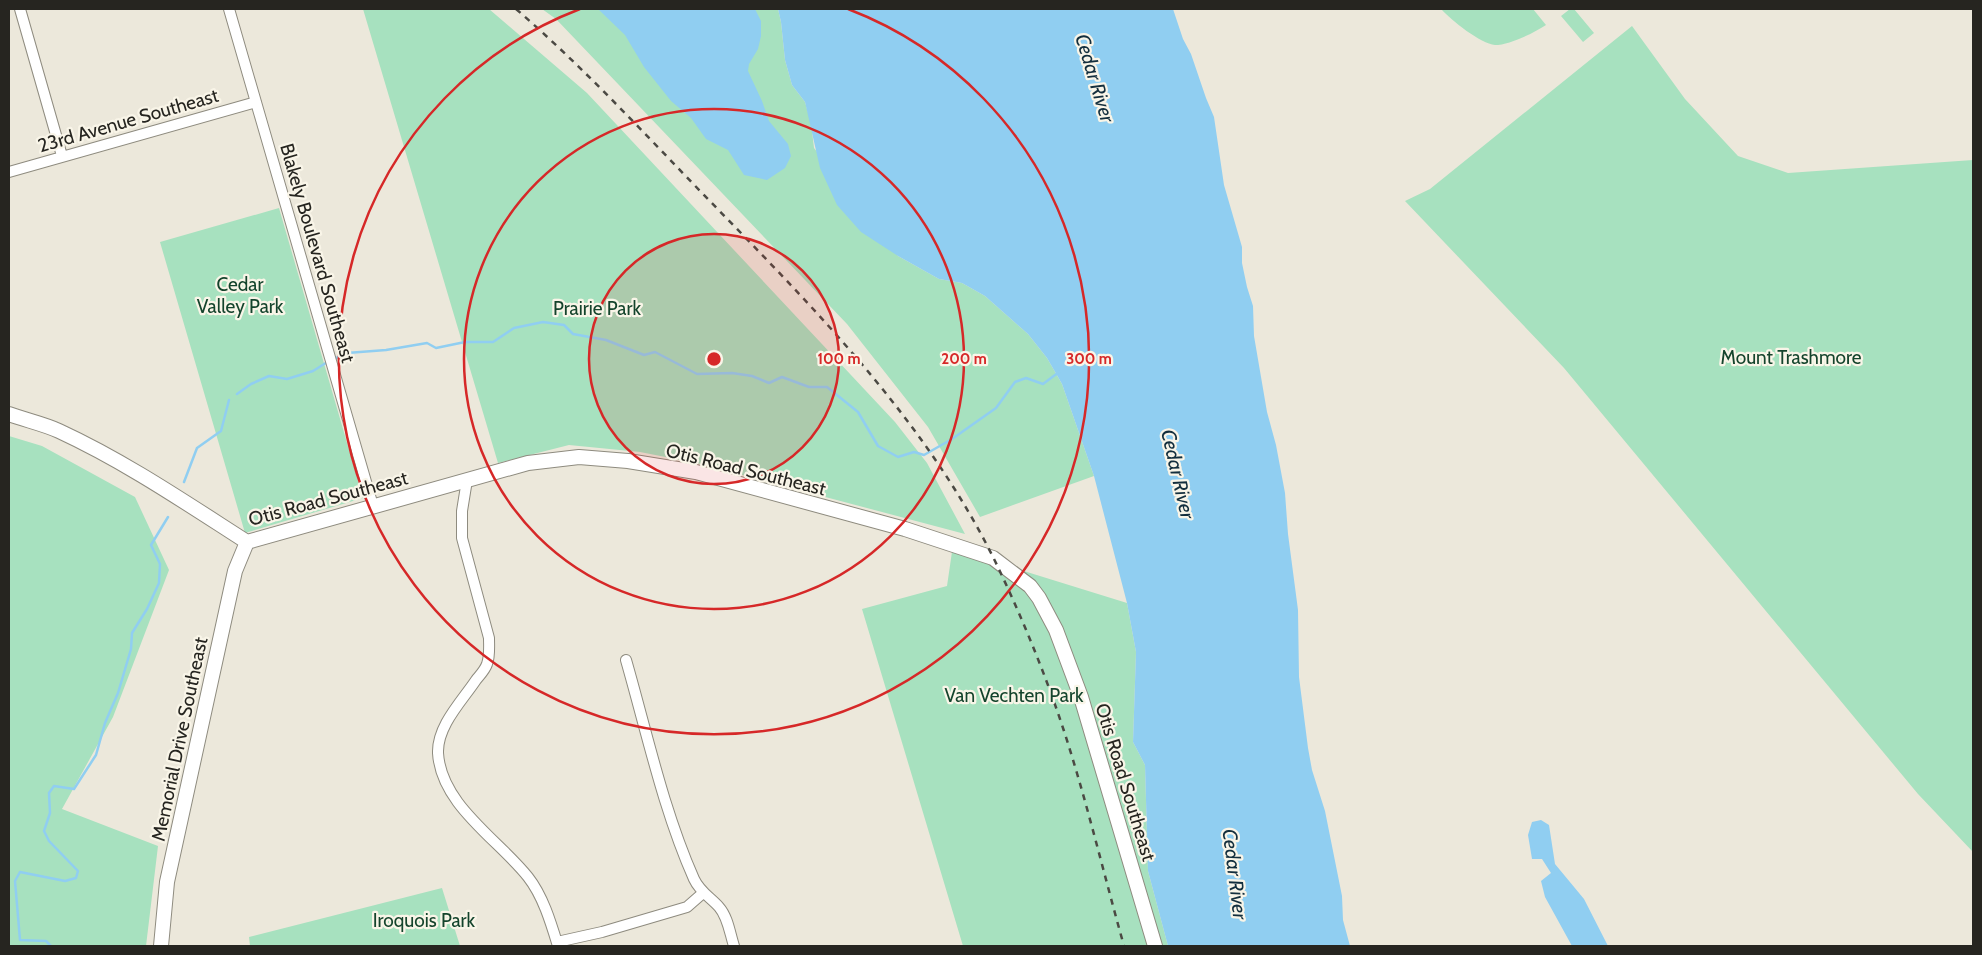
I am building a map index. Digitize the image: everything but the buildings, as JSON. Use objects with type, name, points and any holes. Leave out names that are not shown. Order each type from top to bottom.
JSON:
[{"type":"street","points":[[20,9],[62,156]]},
{"type":"street","name":"Blakely Boulevard Southeast","points":[[230,9],[373,506]]},
{"type":"street","name":"23rd Avenue Southeast","points":[[9,172],[256,102]]},
{"type":"street","name":"Otis Road Southeast","points":[[9,414],[58,430],[107,455],[247,542],[528,463],[579,457],[628,461],[696,472],[905,529],[993,558],[1030,586],[1039,598],[1056,630],[1081,697],[1155,946]]},
{"type":"street","points":[[467,480],[462,511],[462,538],[489,638],[489,652],[487,665],[446,725],[438,752],[450,791],[459,805],[528,877],[539,893],[558,944],[687,907],[704,894]]},
{"type":"street","name":"Memorial Drive Southeast","points":[[161,946],[167,882],[235,571],[247,542]]},
{"type":"street","points":[[626,660],[671,819],[695,881],[704,894],[724,914],[734,946]]},
{"type":"green space","name":"Prairie Park","points":[[363,9],[489,9],[587,93],[895,422],[927,463],[965,534],[701,464],[640,452],[569,445],[498,463]]},
{"type":"green space","points":[[542,9],[778,9],[785,60],[792,85],[805,102],[811,123],[814,148],[898,256],[939,279],[962,283],[985,296],[1028,334],[1047,358],[1062,384],[1094,476],[980,517],[928,427],[847,324],[556,19]]},
{"type":"green space","points":[[1533,9],[1546,25],[1521,38],[1495,45],[1482,41],[1467,31],[1442,10]]},
{"type":"green space","points":[[1570,9],[1574,9],[1594,33],[1583,42],[1561,16]]},
{"type":"green space","name":"Mount Trashmore","points":[[1632,26],[1685,99],[1738,156],[1788,173],[1973,160],[1973,852],[1918,794],[1564,368],[1405,201],[1430,189]]},
{"type":"green space","name":"Cedar Valley Park","points":[[279,208],[363,498],[245,533],[160,242]]},
{"type":"green space","points":[[9,436],[42,446],[135,497],[169,570],[113,717],[62,809],[158,846],[146,946],[9,946]]},
{"type":"green space","name":"Van Vechten Park","points":[[953,545],[1027,572],[1127,603],[1136,652],[1133,742],[1145,765],[1148,871],[1168,946],[963,946],[862,609],[947,586]]},
{"type":"green space","name":"Iroquois Park","points":[[442,888],[460,946],[250,946],[249,937]]},
{"type":"water","points":[[598,9],[755,9],[761,21],[761,36],[758,49],[749,64],[748,71],[769,121],[788,144],[791,156],[785,168],[767,180],[744,175],[728,150],[706,139],[691,118],[671,101],[644,67],[625,35]]},
{"type":"water","name":"Cedar River","points":[[778,9],[1173,9],[1214,117],[1224,185],[1242,247],[1242,263],[1253,306],[1254,336],[1267,412],[1276,445],[1285,493],[1288,534],[1298,610],[1299,677],[1308,748],[1312,770],[1325,811],[1342,896],[1343,920],[1350,946],[1168,946],[1148,871],[1145,765],[1133,742],[1136,652],[1127,603],[1094,476],[1062,384],[1047,358],[1028,334],[985,296],[962,283],[939,279],[898,256],[861,232],[837,205],[820,168],[805,102],[792,85],[785,60]]},
{"type":"water","points":[[1541,820],[1549,825],[1555,864],[1584,899],[1608,946],[1572,946],[1545,897],[1541,881],[1551,873],[1542,859],[1532,859],[1528,835],[1532,822]]},
{"type":"waterway","points":[[334,359],[347,353],[386,350],[427,343],[436,348],[465,342],[493,342],[514,328],[543,322],[564,325],[573,334],[606,340],[644,355],[655,352],[697,374],[732,373],[752,376],[769,383],[782,377],[809,387],[827,387],[858,412],[878,446],[898,457],[914,452],[924,455],[952,439],[996,408],[1015,382],[1026,378],[1043,384],[1059,372]]},
{"type":"waterway","points":[[237,394],[251,384],[269,376],[287,379],[313,371],[329,361]]},
{"type":"waterway","points":[[184,482],[197,448],[221,431],[229,400]]},
{"type":"waterway","points":[[51,946],[46,941],[20,940],[15,881],[20,872],[65,881],[76,878],[78,871],[49,841],[44,831],[50,813],[49,793],[54,786],[74,789],[96,755],[131,649],[132,633],[147,609],[159,583],[160,564],[151,545],[168,517]]},
{"type":"railway","points":[[516,9],[611,99],[825,322],[901,412],[967,509],[995,561],[1023,623],[1057,709],[1088,812],[1124,946]]}]
